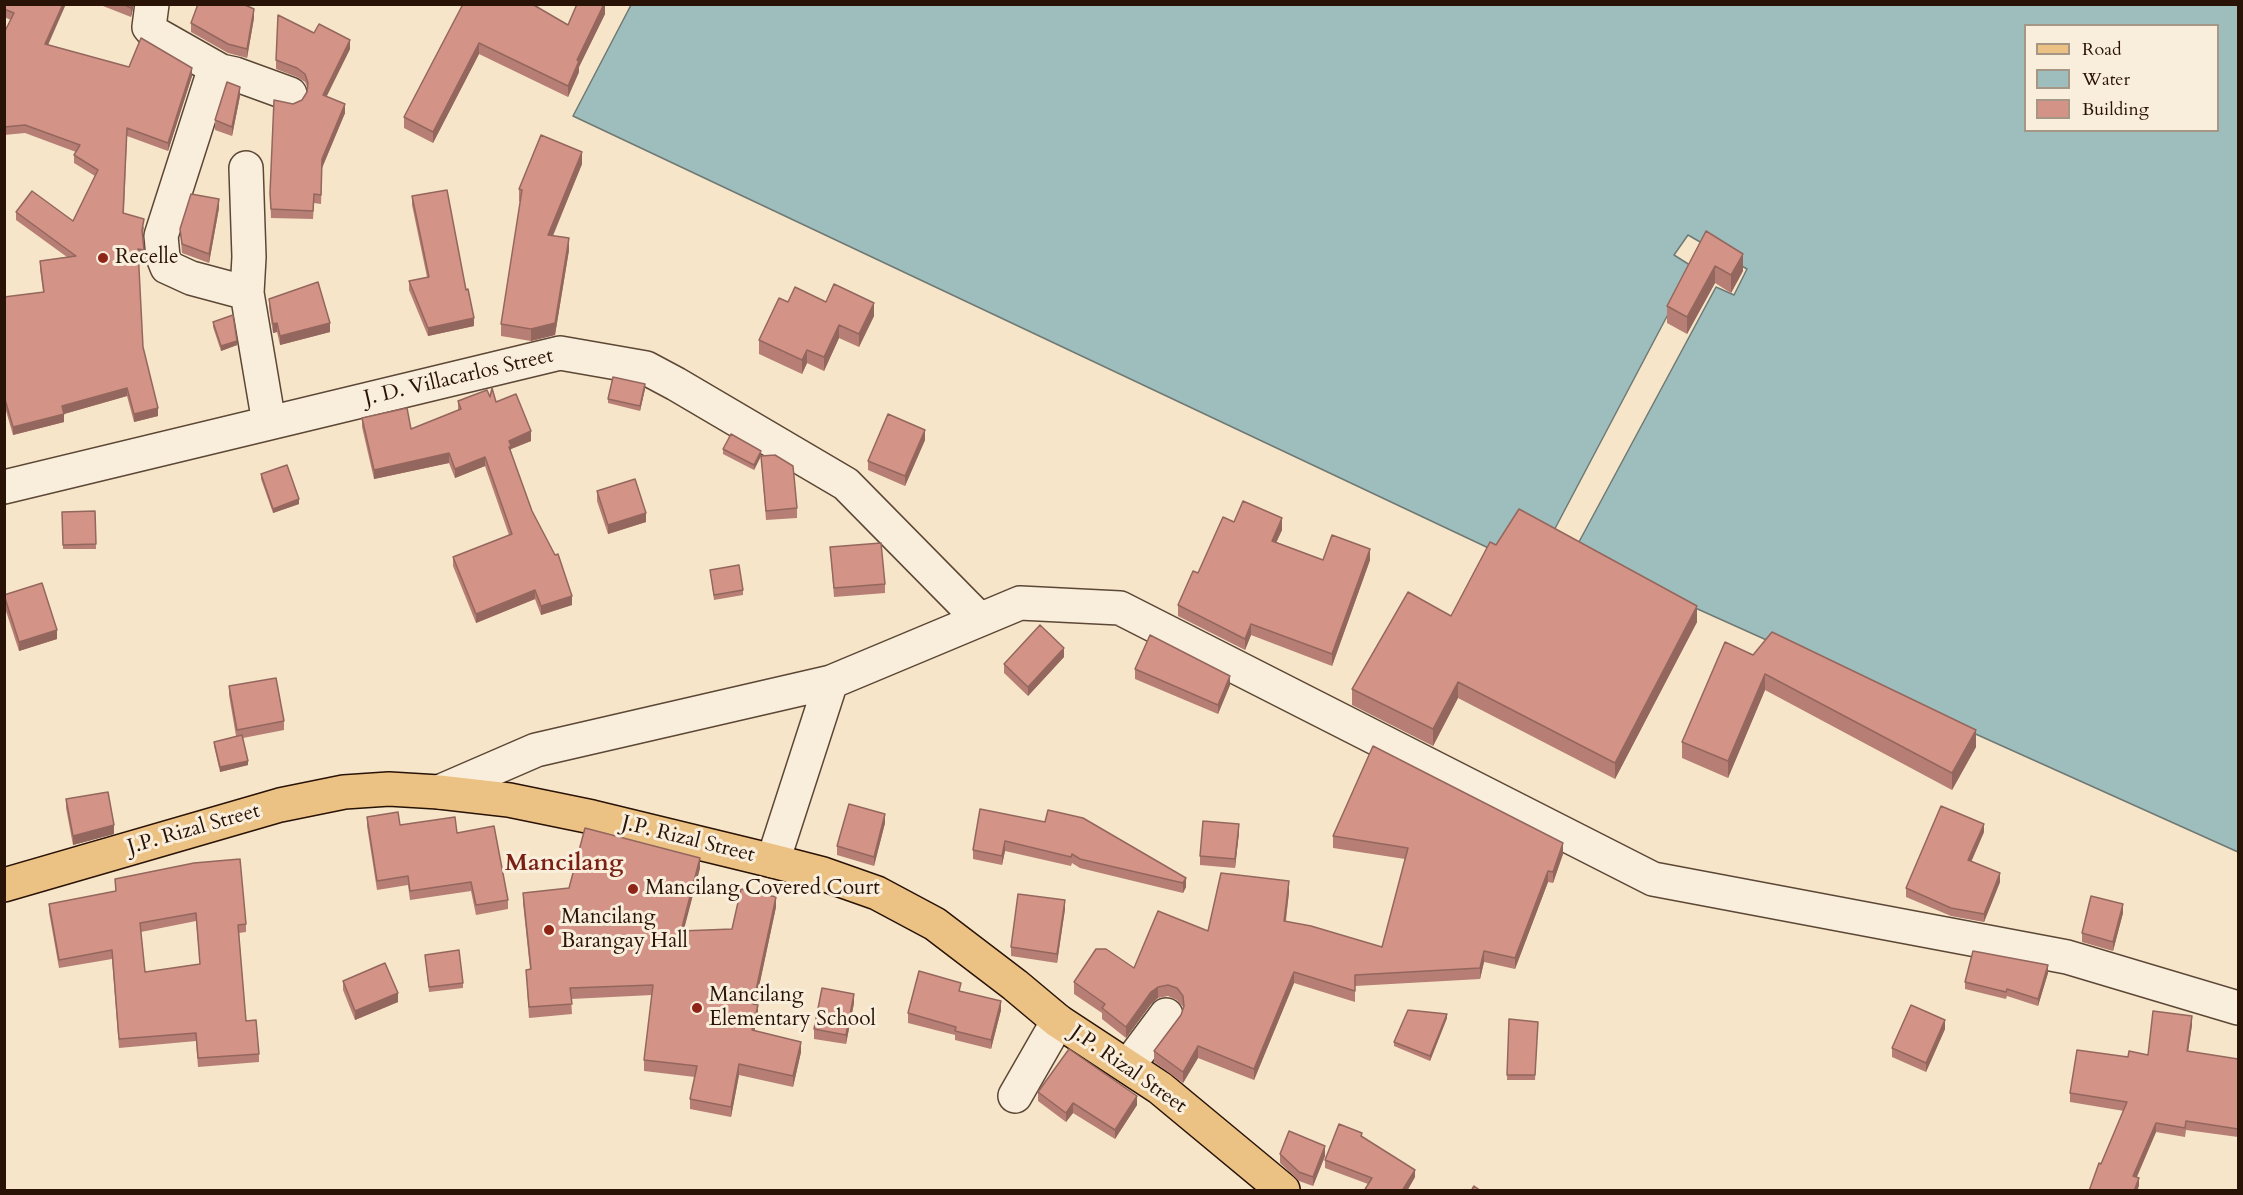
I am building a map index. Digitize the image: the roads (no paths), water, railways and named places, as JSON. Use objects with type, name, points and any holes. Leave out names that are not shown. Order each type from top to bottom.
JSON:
[{"type":"main road","name":"J.P. Rizal Street","points":[[4,885],[280,805],[344,792],[389,789],[439,792],[509,800],[592,817],[823,874],[877,892],[935,924],[1058,1021],[1160,1088],[1283,1191]]},
{"type":"street","points":[[152,4],[149,27],[154,33],[221,71],[290,94]]},
{"type":"street","points":[[221,71],[211,80],[161,236],[163,257],[167,267],[191,278],[247,293]]},
{"type":"street","points":[[246,168],[249,257],[247,293],[269,423]]},
{"type":"street","name":"J. D. Villacarlos Street","points":[[4,487],[560,353],[646,369],[676,384],[846,484],[980,619]]},
{"type":"street","points":[[439,792],[536,750],[831,682],[1020,603],[1120,608],[1653,879],[2067,957],[2238,1008]]},
{"type":"street","points":[[773,861],[831,682]]},
{"type":"street","points":[[1128,1066],[1166,1015]]},
{"type":"street","points":[[1015,1096],[1058,1021]]},
{"type":"water","points":[[631,5],[2238,5],[2238,852],[1573,553],[1716,287],[1734,295],[1747,269],[1688,235],[1674,255],[1693,267],[1550,538],[1497,552],[573,116]]},
{"type":"place","name":"Recelle","points":[[103,258]]},
{"type":"place","name":"Mancilang Covered Court","points":[[633,889]]},
{"type":"place","name":"Mancilang Barangay Hall","points":[[549,930]]},
{"type":"place","name":"Mancilang Elementary School","points":[[697,1008]]},
{"type":"district","name":"Mancilang","points":[[564,864]]}]
